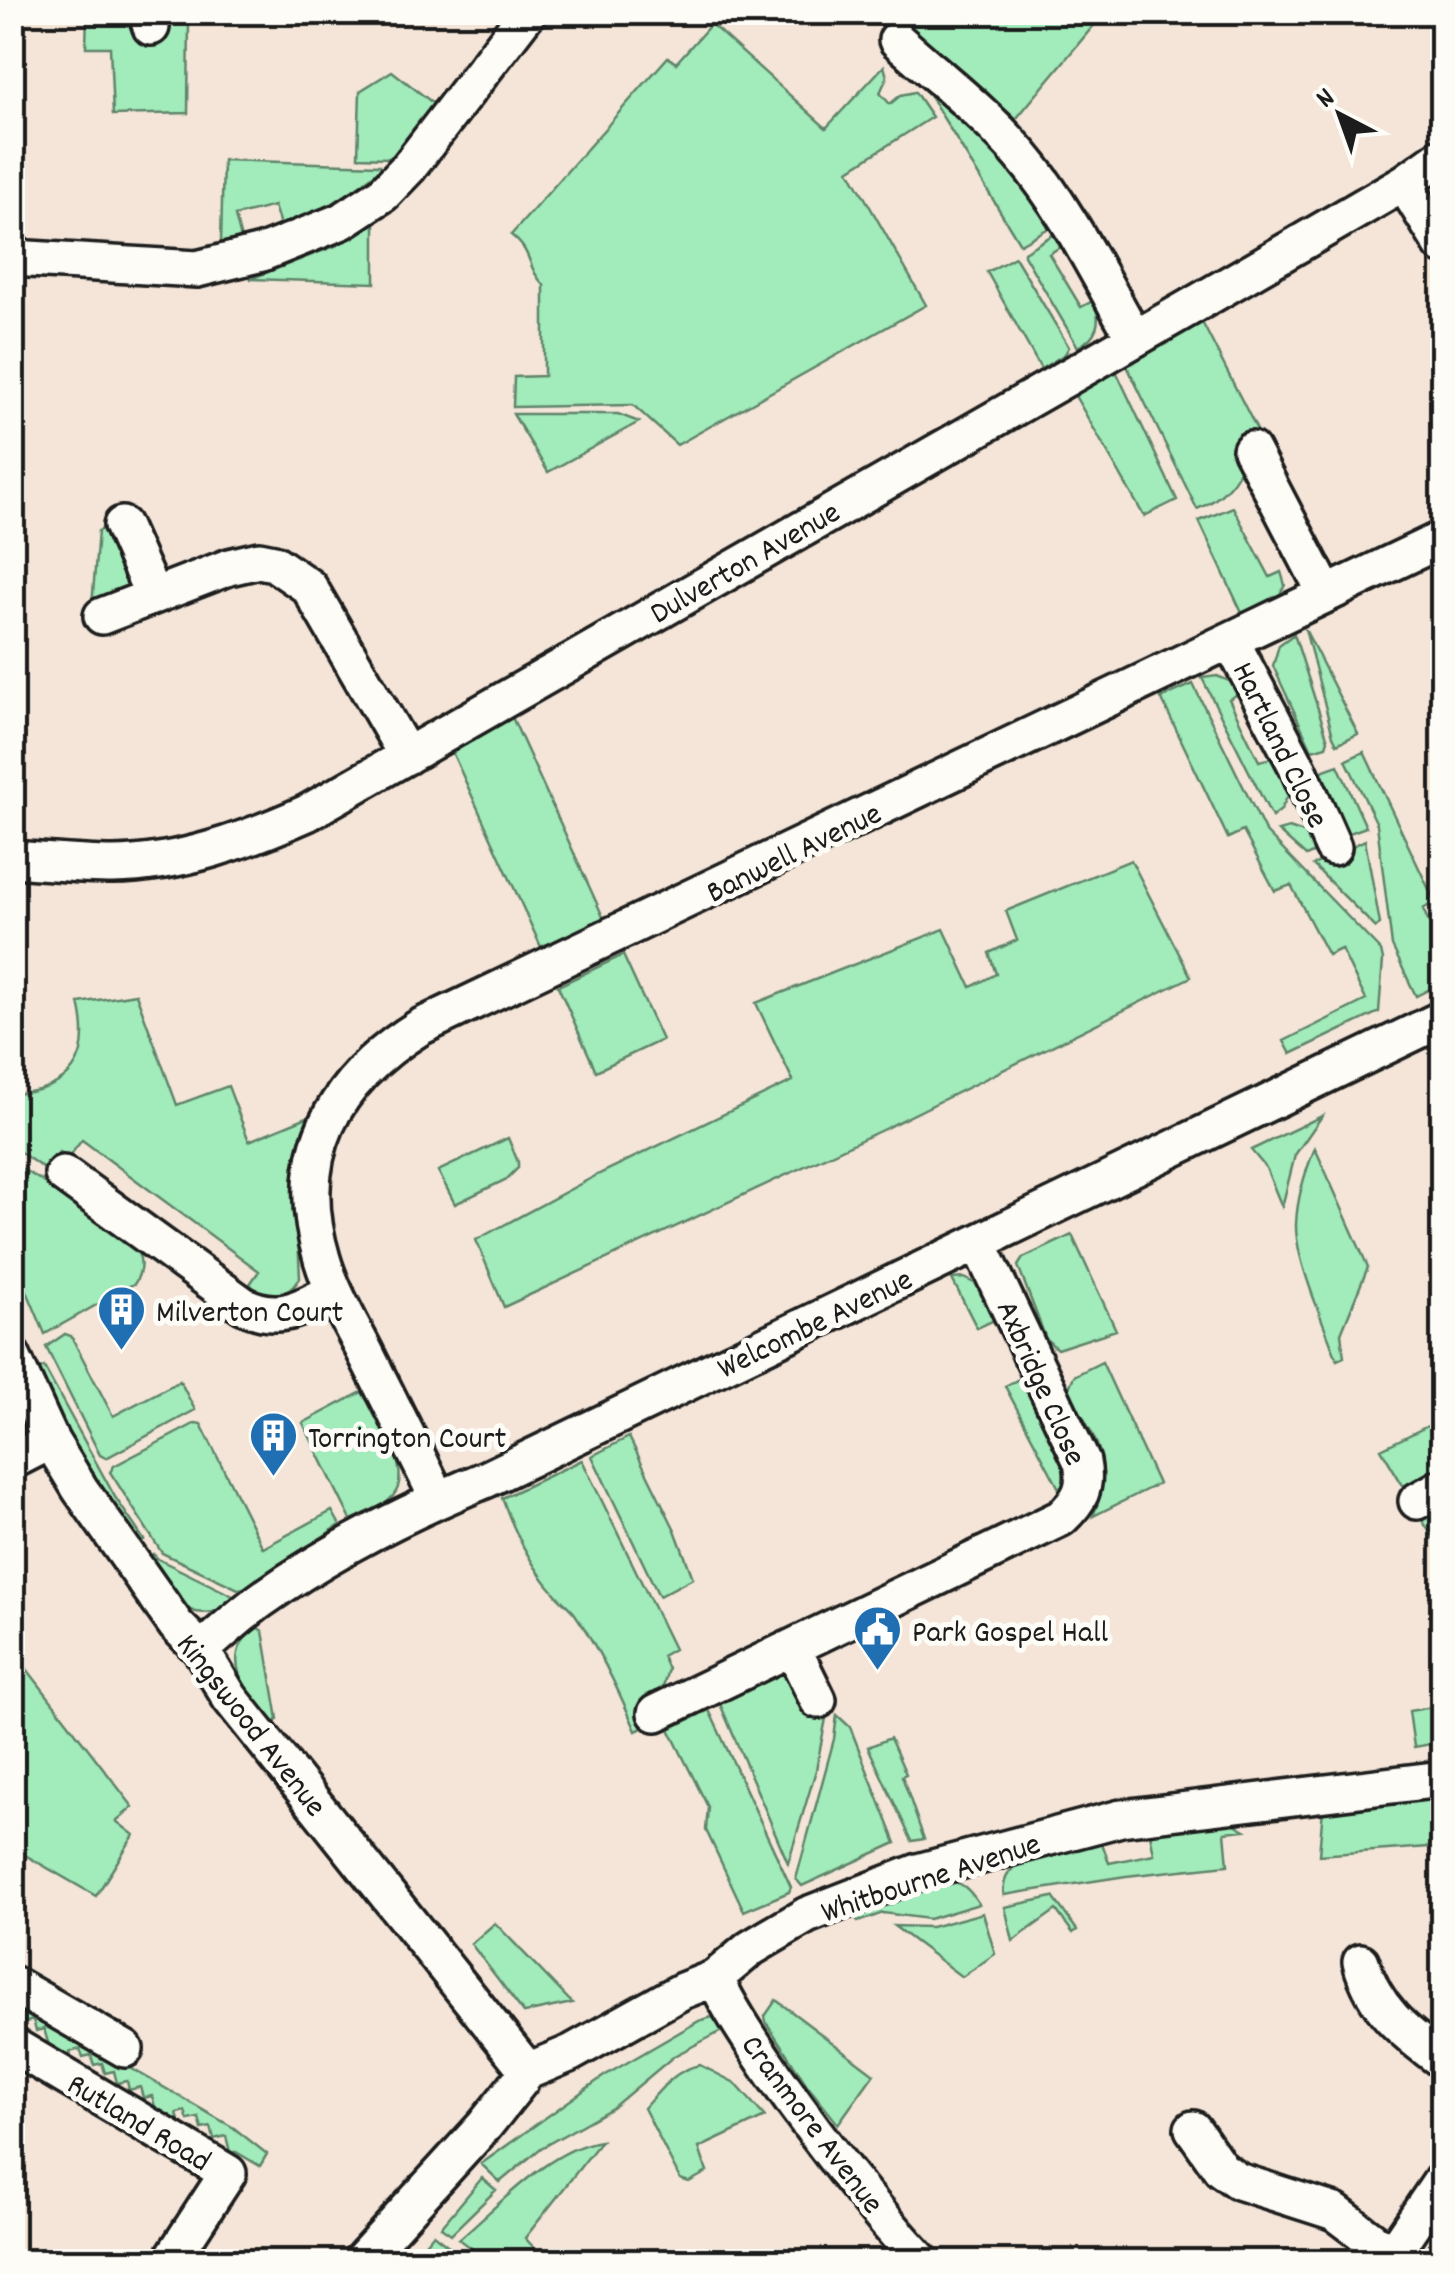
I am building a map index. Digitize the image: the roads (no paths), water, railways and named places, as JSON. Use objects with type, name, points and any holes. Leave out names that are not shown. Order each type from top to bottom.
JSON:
[{"type":"street","points":[[12,258],[197,269],[262,254],[342,221],[383,194],[409,168],[528,12]]},
{"type":"street","points":[[897,40],[1006,139],[1035,172],[1134,338]]},
{"type":"street","name":"Dulverton Avenue","points":[[12,860],[116,865],[166,860],[216,849],[307,813],[1404,183],[1442,156]]},
{"type":"street","points":[[1404,183],[1442,244]]},
{"type":"street","points":[[1253,474],[1326,594]]},
{"type":"street","points":[[122,525],[153,594]]},
{"type":"street","name":"Banwell Avenue","points":[[438,1499],[334,1291],[316,1236],[313,1178],[320,1142],[349,1084],[401,1039],[1442,539]]},
{"type":"street","points":[[102,616],[248,562],[274,563],[309,587],[407,756]]},
{"type":"street","name":"Hartland Close","points":[[1231,641],[1298,768],[1333,847]]},
{"type":"street","name":"Welcombe Avenue","points":[[200,1650],[261,1600],[344,1548],[438,1499],[488,1479],[1442,1019]]},
{"type":"street","points":[[62,1174],[243,1304],[263,1314],[294,1311],[334,1291]]},
{"type":"street","name":"Axbridge Close","points":[[656,1713],[1062,1518],[1077,1503],[1086,1483],[1082,1462],[979,1244]]},
{"type":"street","name":"Kingswood Avenue","points":[[12,1356],[51,1441],[141,1578],[200,1650],[230,1698],[528,2071]]},
{"type":"street","points":[[12,1462],[51,1441]]},
{"type":"street","points":[[793,1650],[818,1700]]},
{"type":"street","name":"Whitbourne Avenue","points":[[360,2262],[469,2144],[528,2071],[571,2053],[682,1991],[715,1978],[751,1948],[807,1915],[918,1872],[1121,1818],[1442,1779]]},
{"type":"street","points":[[1361,1962],[1388,2017],[1442,2060]]},
{"type":"street","name":"Cranmore Avenue","points":[[715,1978],[742,2028],[796,2107],[922,2262]]},
{"type":"street","points":[[12,1984],[125,2049]]},
{"type":"street","name":"Rutland Road","points":[[12,2045],[228,2173],[170,2262]]},
{"type":"street","points":[[1193,2129],[1221,2170],[1238,2181],[1335,2212],[1397,2258],[1442,2180]]},
{"type":"place","name":"Milverton Court","points":[[121,1352]]},
{"type":"place","name":"Torrington Court","points":[[273,1478]]},
{"type":"place","name":"Park Gospel Hall","points":[[877,1672]]}]
